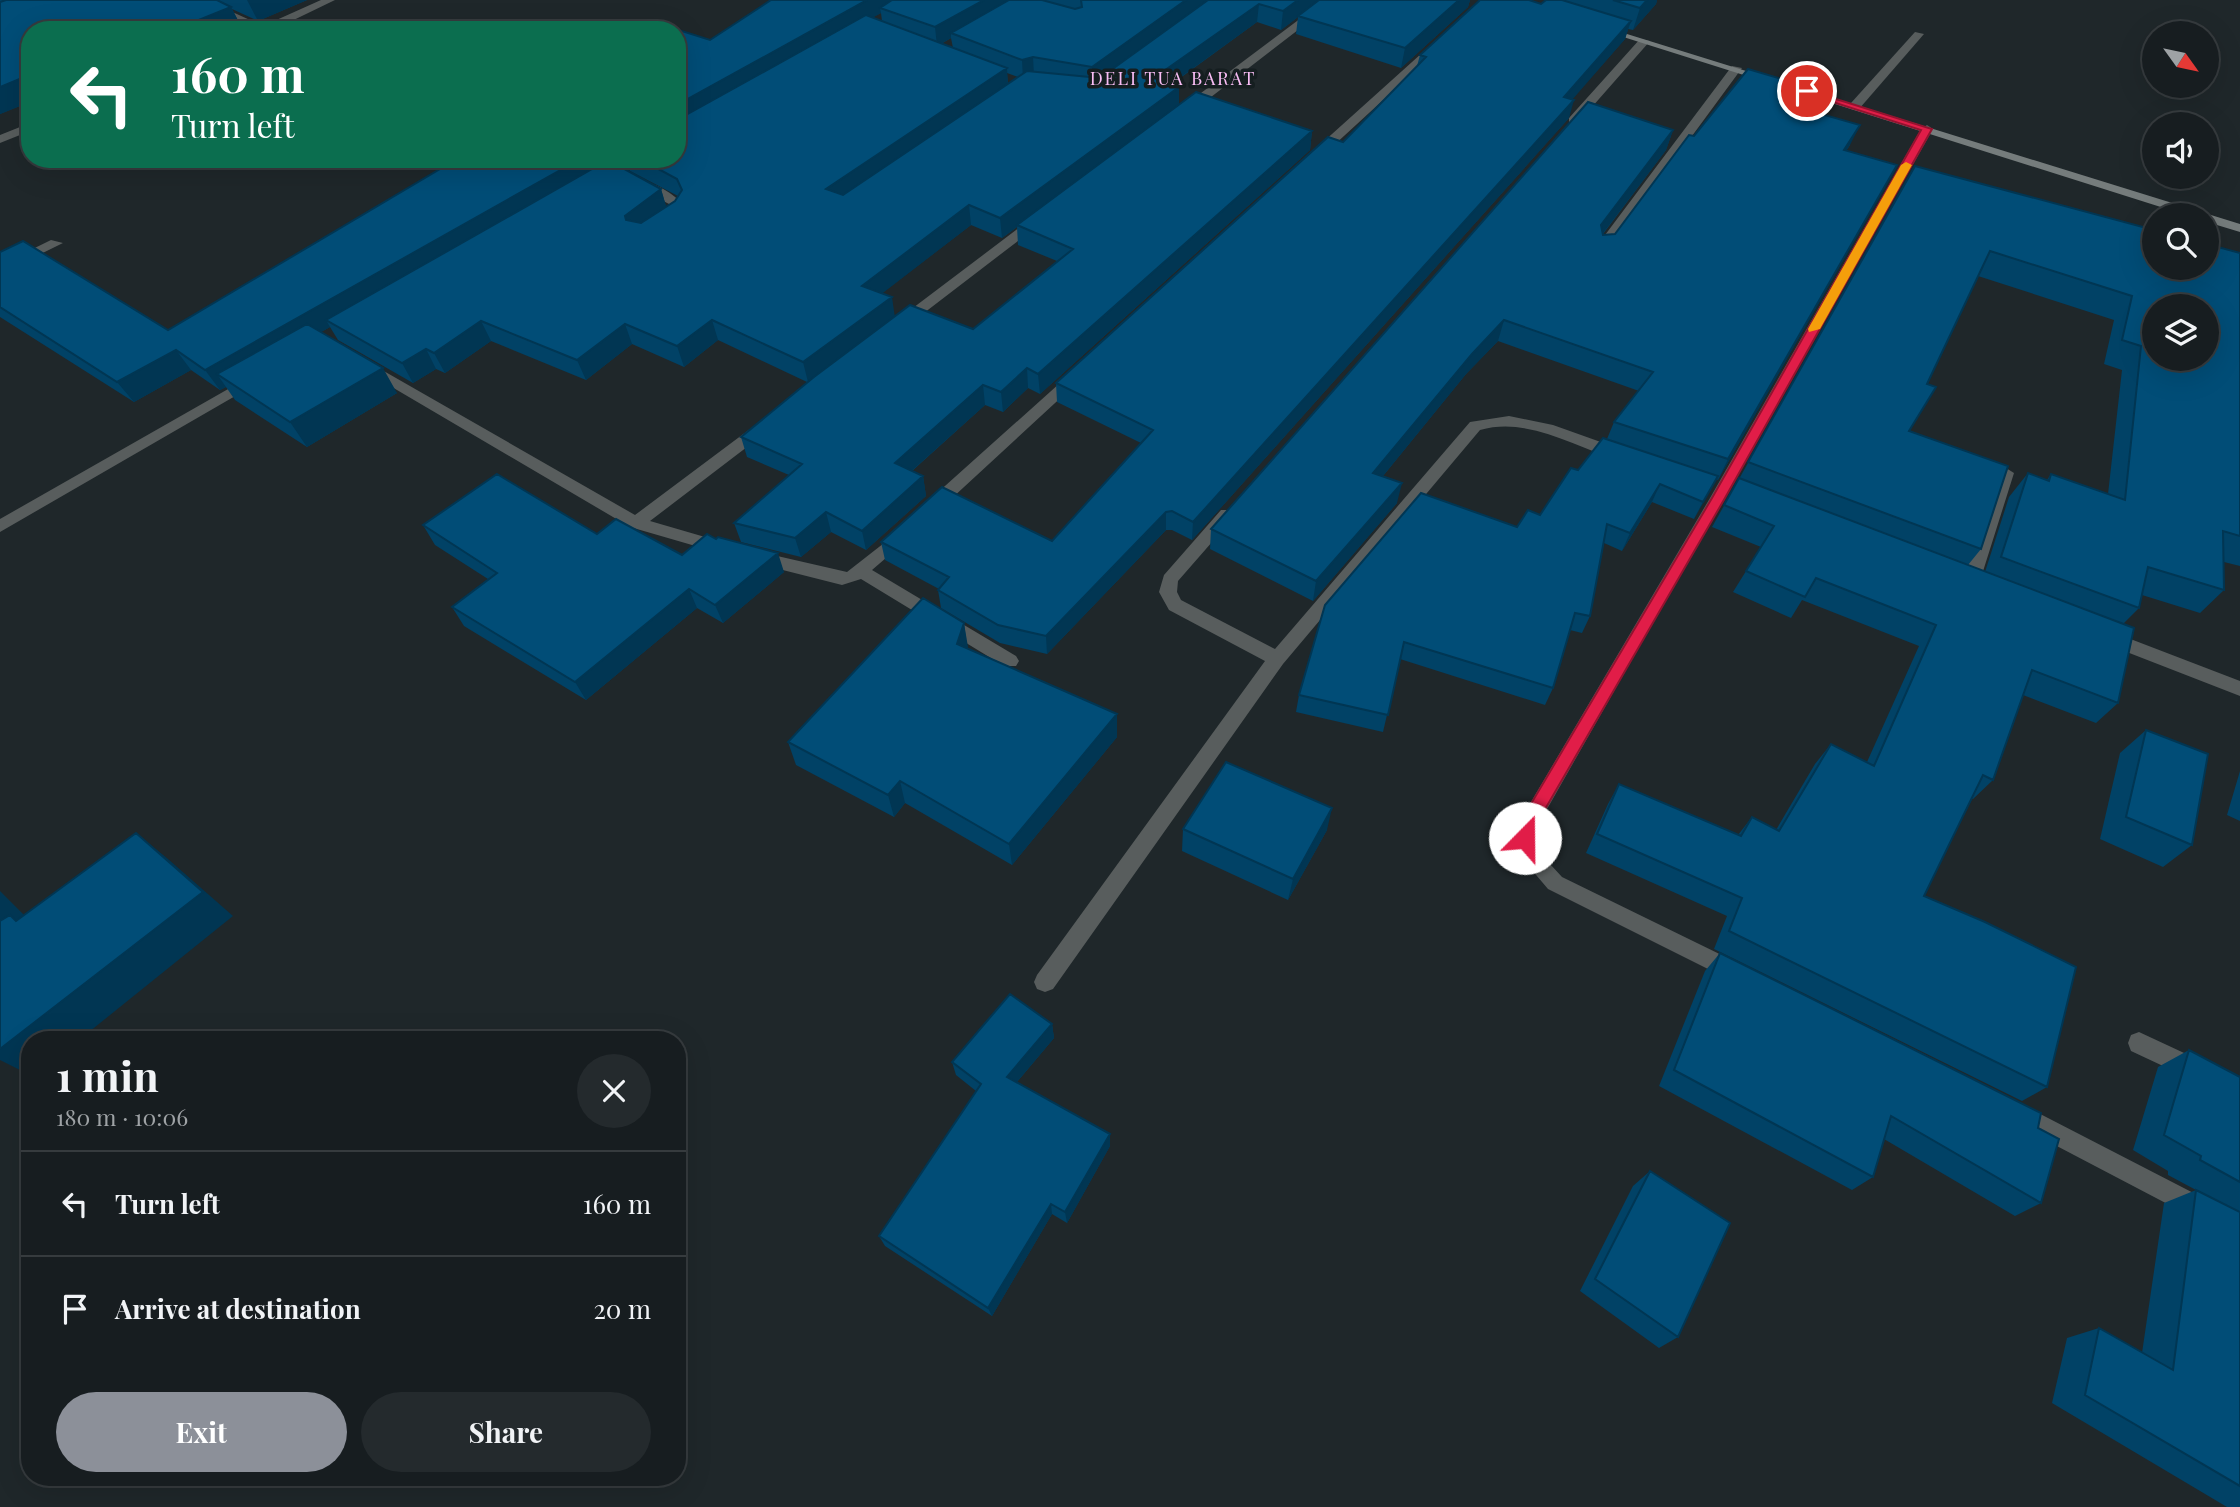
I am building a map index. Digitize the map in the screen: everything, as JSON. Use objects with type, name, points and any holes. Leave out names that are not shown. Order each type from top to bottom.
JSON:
[{"type":"main road","points":[[1593,24],[2161,203]]},
{"type":"main road","points":[[2219,222],[2240,228]]},
{"type":"street","points":[[197,0],[243,21]]},
{"type":"street","points":[[283,21],[330,0]]},
{"type":"street","points":[[1177,116],[1332,0]]},
{"type":"street","points":[[1855,106],[1919,34]]},
{"type":"street","points":[[1302,169],[1445,37]]},
{"type":"street","points":[[1562,134],[1644,41]]},
{"type":"street","points":[[1601,250],[1735,68]]},
{"type":"street","points":[[1753,982],[1555,883],[1530,856],[1525,838],[1528,824],[1723,490],[1927,129]]},
{"type":"street","points":[[0,139],[21,131]]},
{"type":"street","points":[[627,177],[676,203],[679,209],[675,216],[652,230]]},
{"type":"street","points":[[890,332],[1045,216]]},
{"type":"street","points":[[0,270],[56,243]]},
{"type":"street","points":[[358,361],[636,523],[842,579],[862,572],[1087,366]]},
{"type":"street","points":[[0,526],[262,374]]},
{"type":"street","points":[[636,523],[779,415]]},
{"type":"street","points":[[1045,982],[1277,659],[1475,426],[1487,421],[1519,422],[1635,460]]},
{"type":"street","points":[[1970,584],[2006,473]]},
{"type":"street","points":[[1234,506],[1170,579],[1168,592],[1174,605],[1277,659]]},
{"type":"street","points":[[862,572],[1010,661]]},
{"type":"street","points":[[2085,629],[2240,688]]},
{"type":"street","points":[[2139,1043],[2240,1091]]},
{"type":"street","points":[[2001,1105],[2240,1230]]},
{"type":"building","points":[[217,0],[231,7],[196,21],[21,21],[21,78],[0,87],[0,2]]},
{"type":"building","points":[[771,0],[867,0],[686,100],[686,32],[710,40]]},
{"type":"building","points":[[892,0],[984,0],[935,27],[880,8]]},
{"type":"building","points":[[1009,0],[1042,0],[1075,9],[1082,7],[1081,0],[1186,0],[1092,67],[1033,57],[1022,60],[951,33]]},
{"type":"building","points":[[1208,0],[1298,0],[1283,11],[1259,4],[1154,78],[1179,87],[1000,218],[969,205],[862,286],[892,297],[803,362],[712,320],[677,346],[625,324],[577,360],[481,321],[434,353],[426,349],[402,363],[326,320],[594,168],[623,168],[661,189],[625,216],[626,220],[641,223],[675,201],[682,190],[677,179],[657,168],[686,168],[686,115],[866,15],[1007,68],[826,189],[843,195],[1027,71],[1100,78]]},
{"type":"building","points":[[1319,0],[1459,0],[1405,48],[1298,16]]},
{"type":"building","points":[[1480,0],[1529,0],[1541,4],[1546,0],[1562,0],[1631,21],[1564,97],[1574,100],[1193,522],[1172,511],[1166,512],[1046,636],[998,625],[938,590],[949,577],[881,542],[942,487],[1052,541],[1153,430],[1056,383],[1328,137],[1343,142],[1426,57],[1420,55]]},
{"type":"building","points":[[1613,0],[1647,0],[1640,8]]},
{"type":"building","points":[[1748,69],[1822,91],[1807,110],[1860,125],[1844,150],[1897,165],[1728,459],[1614,422],[1653,372],[1504,320],[1472,354],[1373,473],[1402,483],[1316,581],[1211,529],[1588,102],[1673,130],[1601,225],[1603,235],[1615,234],[1689,135],[1694,136]]},
{"type":"building","points":[[1196,92],[1312,131],[1038,374],[1027,368],[1001,392],[983,385],[895,463],[923,476],[862,531],[826,512],[795,538],[734,523],[802,464],[741,437],[814,377],[910,305],[973,329],[1073,249],[1017,225]]},
{"type":"building","points":[[1915,166],[2142,227],[2142,280],[2219,280],[2219,247],[2240,253],[2240,536],[2223,531],[2224,590],[2148,567],[2139,608],[2001,557],[2028,473],[2049,481],[2051,474],[2125,500],[2141,346],[2122,340],[2132,296],[1990,251],[1927,384],[1936,387],[1909,431],[2008,466],[1981,549],[1748,462]]},
{"type":"building","points":[[442,168],[564,168],[205,370],[176,350],[117,382],[0,307],[0,252],[23,241],[168,330]]},
{"type":"building","points":[[307,324],[383,368],[290,422],[217,374]]},
{"type":"building","points":[[1603,438],[1718,476],[1703,502],[1660,484],[1630,533],[1607,524],[1590,616],[1575,613],[1553,688],[1404,642],[1388,715],[1299,695],[1325,605],[1421,493],[1517,527],[1528,510],[1540,515],[1571,468],[1578,470]]},
{"type":"building","points":[[497,474],[597,534],[616,519],[682,555],[707,534],[716,539],[718,537],[778,553],[715,605],[689,589],[575,682],[452,607],[497,573],[423,525]]},
{"type":"building","points":[[1739,478],[2134,628],[2118,703],[2032,670],[1993,780],[1983,775],[1924,896],[1985,922],[2076,967],[2047,1087],[1729,931],[1742,898],[1597,834],[1619,784],[1741,836],[1752,817],[1779,831],[1831,744],[1874,766],[1936,625],[1816,578],[1805,597],[1746,571],[1774,526],[1724,505]]},
{"type":"building","points":[[923,598],[964,623],[957,644],[1117,714],[1009,844],[900,781],[888,795],[788,742]]},
{"type":"building","points":[[2146,730],[2208,754],[2192,845],[2126,817]]},
{"type":"building","points":[[1226,762],[1332,808],[1293,879],[1183,829]]},
{"type":"building","points":[[136,833],[203,892],[0,1049],[0,921],[10,915],[16,921]]},
{"type":"building","points":[[1720,953],[2041,1113],[2038,1128],[2059,1139],[2041,1203],[1891,1116],[1873,1177],[1674,1070]]},
{"type":"building","points":[[1010,994],[1052,1024],[1007,1077],[1110,1134],[1065,1212],[1051,1204],[988,1308],[879,1236],[981,1084],[952,1062]]},
{"type":"building","points":[[2189,1050],[2240,1077],[2240,1182],[2200,1160],[2201,1156],[2164,1135]]},
{"type":"building","points":[[1650,1171],[1730,1223],[1678,1337],[1595,1279]]},
{"type":"building","points":[[2196,1190],[2240,1212],[2240,1486],[2085,1395],[2099,1328],[2173,1370]]},
{"type":"slow traffic","points":[[1814,329],[1906,165]]},
{"type":"district","name":"DELI TUA BARAT","points":[[1173,78]]},
{"type":"route","points":[[1525,838],[1528,824],[1718,498],[1927,129],[1807,91]]}]
